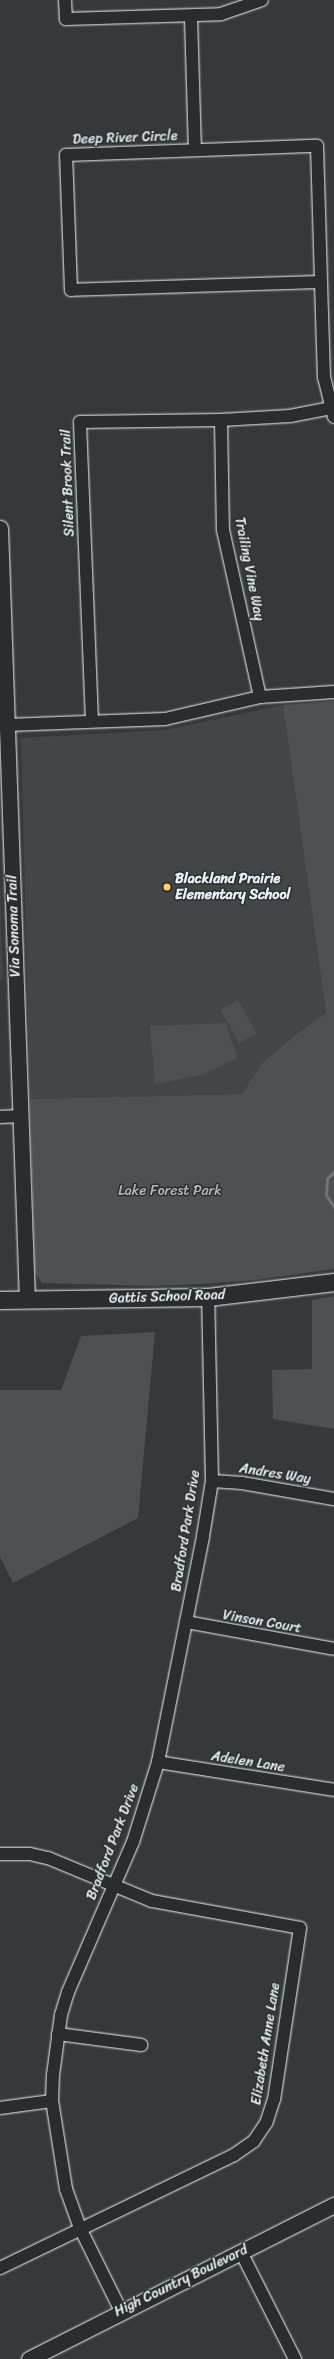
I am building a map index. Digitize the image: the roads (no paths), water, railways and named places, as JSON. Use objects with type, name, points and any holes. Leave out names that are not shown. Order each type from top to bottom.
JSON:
[{"type":"main road","name":"Gattis School Road","points":[[0,1300],[208,1297],[334,1282]]},
{"type":"street","points":[[65,0],[66,19],[191,17],[221,14],[262,0]]},
{"type":"street","points":[[191,17],[195,150]]},
{"type":"street","name":"Deep River Circle","points":[[321,282],[71,290],[66,155],[317,146],[324,377],[332,412]]},
{"type":"street","name":"Silent Brook Trail","points":[[92,722],[80,422],[221,420],[332,412]]},
{"type":"street","name":"Trailing Vine Way","points":[[221,420],[223,530],[260,697]]},
{"type":"street","name":"Via Sonoma Trail","points":[[0,528],[27,1300]]},
{"type":"street","points":[[7,725],[165,719],[260,697],[334,692]]},
{"type":"street","points":[[0,1116],[21,1116]]},
{"type":"street","name":"Bradford Park Drive","points":[[121,2311],[80,2228],[66,2189],[52,2101],[58,2034],[68,1992],[142,1818],[158,1762],[186,1622],[212,1481],[208,1297]]},
{"type":"street","name":"Andres Way","points":[[212,1481],[242,1483],[334,1499]]},
{"type":"street","name":"Vinson Court","points":[[186,1622],[334,1649]]},
{"type":"street","name":"Adelen Lane","points":[[158,1762],[334,1790]]},
{"type":"street","points":[[0,1854],[39,1855],[114,1885]]},
{"type":"street","name":"Elizabeth Anne Lane","points":[[0,2268],[80,2228],[234,2155],[254,2141],[266,2123],[274,2099],[300,1928],[152,1901],[114,1885]]},
{"type":"street","points":[[58,2034],[141,2045]]},
{"type":"street","points":[[0,2108],[52,2101]]},
{"type":"street","name":"High Country Boulevard","points":[[29,2359],[121,2311],[334,2205]]},
{"type":"street","points":[[241,2252],[296,2359]]},
{"type":"waterway","points":[[334,1172],[327,1178],[326,1195],[334,1207]]},
{"type":"place","name":"Blackland Prairie Elementary School","points":[[167,887]]},
{"type":"park label","name":"Lake Forest Park","points":[[170,1191]]}]
